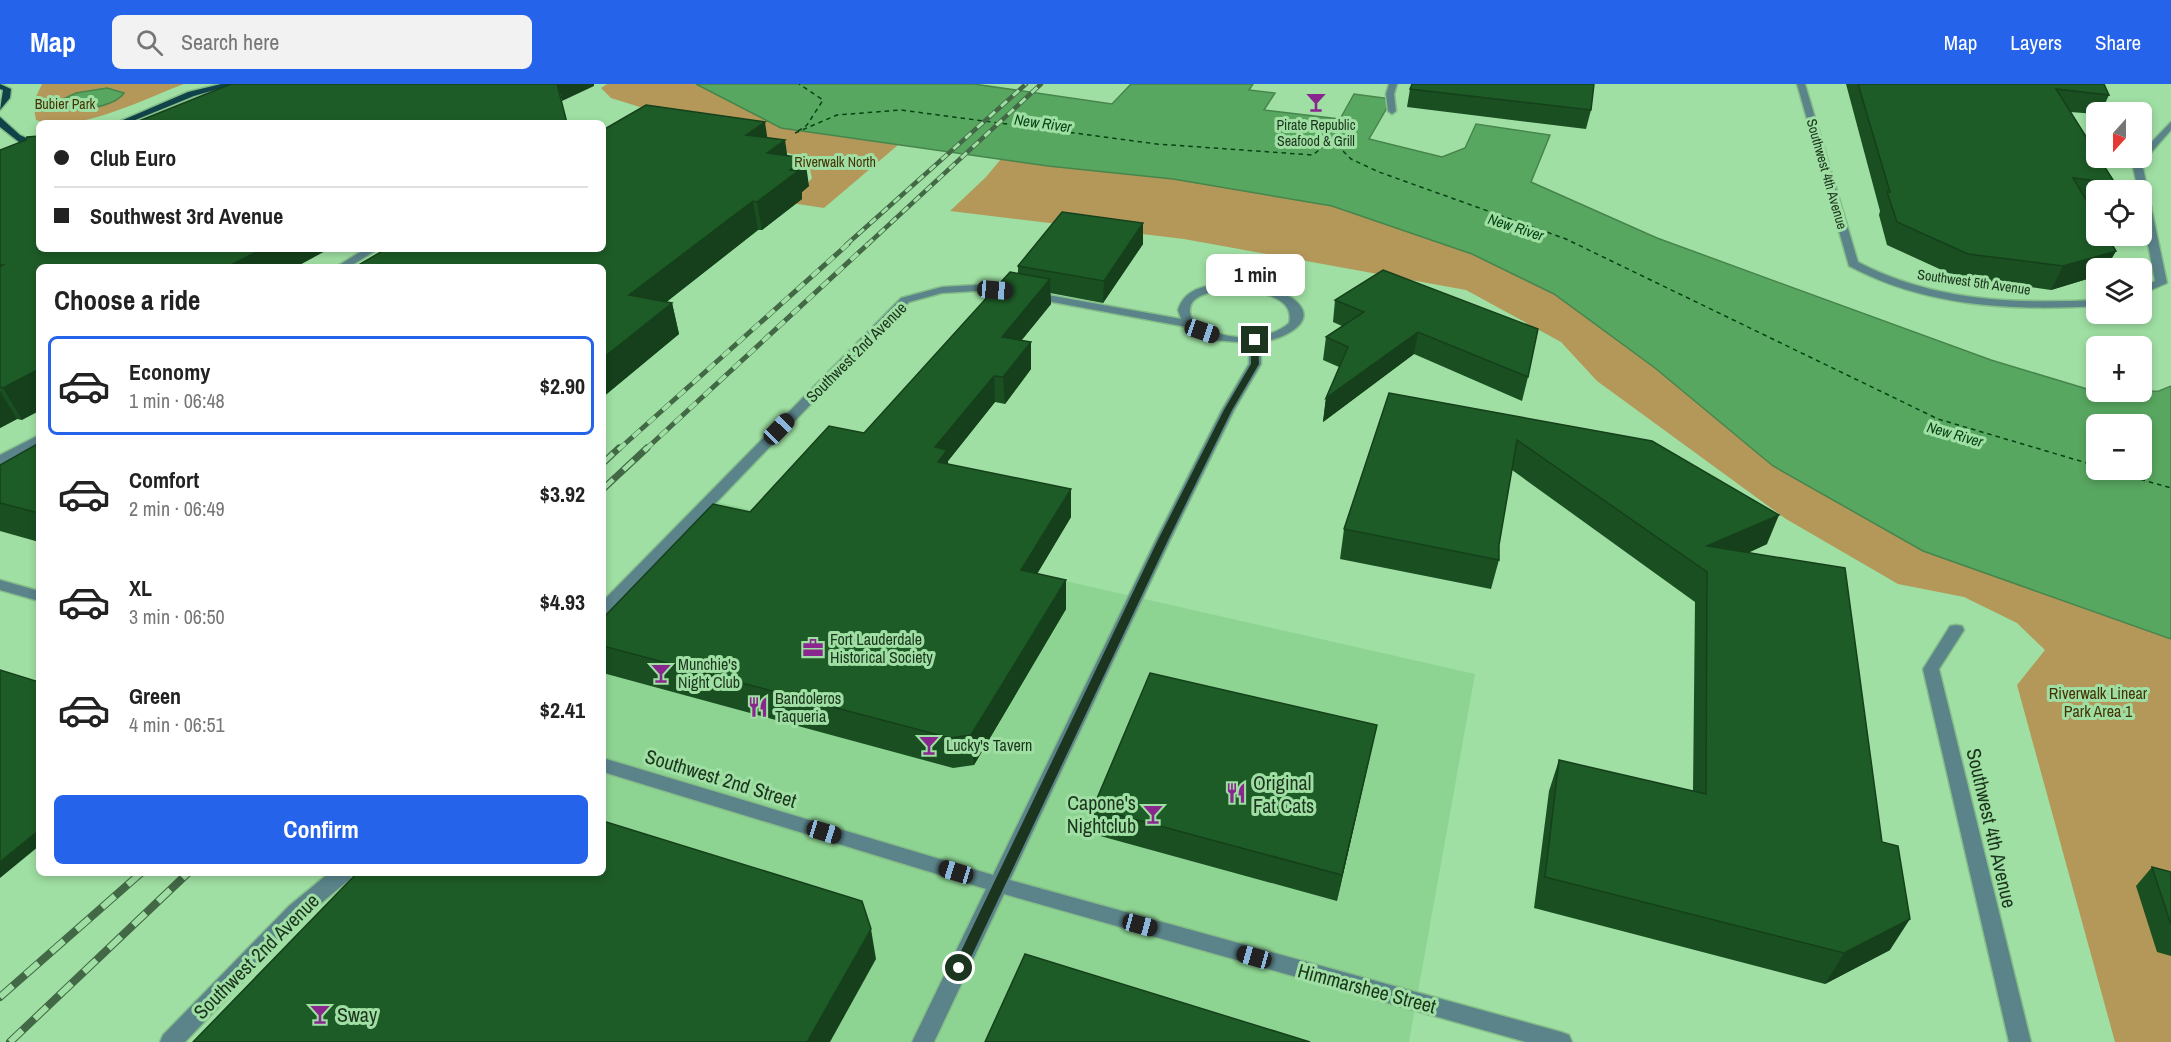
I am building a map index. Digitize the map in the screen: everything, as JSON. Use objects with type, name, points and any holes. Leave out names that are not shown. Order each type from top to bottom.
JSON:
[{"type":"main road","points":[[205,101],[215,97],[227,85]]},
{"type":"main road","points":[[127,120],[190,94],[227,85]]},
{"type":"main road","points":[[0,86],[7,89],[6,98],[0,107]]},
{"type":"main road","points":[[0,120],[3,125],[27,143],[36,146]]},
{"type":"street","points":[[1392,111],[1390,94],[1393,84]]},
{"type":"street","name":"Southwest 4th Avenue","points":[[1801,84],[1853,264]]},
{"type":"street","points":[[2152,287],[2161,283],[2138,163],[2171,125]]},
{"type":"street","points":[[346,264],[368,252]]},
{"type":"street","name":"Southwest 5th Avenue","points":[[1853,264],[1872,276],[1902,286],[1959,297],[2032,306],[2086,304]]},
{"type":"street","points":[[923,1042],[1163,540],[1228,410],[1255,364],[1255,340],[1279,334],[1295,323],[1297,314],[1293,306],[1283,297],[1252,287],[1216,288],[1190,298],[1184,306],[1184,315],[1190,324]]},
{"type":"street","name":"Southwest 2nd Avenue","points":[[606,607],[905,300],[942,290],[976,288],[1005,291],[1190,324],[1218,337],[1255,340]]},
{"type":"street","points":[[0,462],[36,441]]},
{"type":"street","points":[[0,585],[36,595]]},
{"type":"street","name":"Southwest 4th Avenue","points":[[1956,630],[1931,669],[2020,1042]]},
{"type":"street","name":"Southwest 2nd Street","points":[[606,766],[999,885]]},
{"type":"street","name":"Southwest 2nd Avenue","points":[[171,1042],[296,912],[339,876]]},
{"type":"street","name":"Himmarshee Street","points":[[999,885],[1561,1042]]},
{"type":"shaded area","points":[[717,502],[1475,674],[1409,1042],[211,1042],[596,876],[606,876],[606,621]]},
{"type":"green space","name":"Bubier Park","points":[[42,84],[184,84],[130,106],[84,120],[36,120],[33,103]]},
{"type":"green space","name":"Riverwalk North","points":[[607,84],[696,84],[781,128],[898,145],[824,208],[791,203],[812,178],[809,165],[794,155],[611,98],[601,88]]},
{"type":"green space","name":"Riverwalk Linear Park Area 1","points":[[1001,159],[1173,179],[1332,206],[1472,254],[1554,294],[1655,368],[1773,466],[2171,639],[2171,1042],[2115,1042],[2017,685],[2045,650],[2017,623],[1964,597],[1898,584],[1786,519],[1597,381],[1561,342],[1466,290],[1184,239],[950,211],[986,177]]},
{"type":"water","name":"New River","points":[[696,84],[974,84],[1112,104],[1131,84],[1253,84],[1249,90],[1275,93],[1264,110],[1340,119],[1354,94],[1392,99],[1369,139],[1442,157],[1465,148],[1476,124],[1550,135],[1531,182],[1657,238],[1991,360],[2086,389],[2086,402],[2152,402],[2152,391],[2171,386],[2171,639],[1923,551],[1773,466],[1655,368],[1554,294],[1472,254],[1332,206],[1173,179],[1048,166],[781,128]]},
{"type":"water","points":[[107,88],[124,93],[112,102],[93,108],[74,108],[59,104],[61,100],[76,93]]},
{"type":"building","points":[[231,84],[557,84],[566,120],[141,120]]},
{"type":"building","points":[[1412,84],[1594,84],[1591,110],[1410,89]]},
{"type":"building","points":[[1858,84],[2104,84],[2109,95],[2056,89],[2086,137],[2086,168],[2105,168],[2113,180],[2073,178],[2086,200],[2086,246],[2113,246],[2116,251],[2063,266],[1968,254],[1897,222],[1887,192],[1890,192]]},
{"type":"building","points":[[646,105],[765,122],[746,135],[785,140],[767,153],[805,158],[790,170],[798,171],[757,202],[753,201],[629,295],[672,303],[606,356],[606,264],[360,264],[381,252],[606,252],[606,128]]},
{"type":"building","points":[[36,136],[36,252],[256,252],[233,264],[36,264],[36,371],[3,388],[0,387],[0,267],[3,265],[0,265],[0,150],[26,140],[27,137]]},
{"type":"building","points":[[1062,212],[1143,223],[1104,281],[1018,266]]},
{"type":"building","points":[[1383,270],[1538,329],[1528,377],[1418,332],[1326,398],[1348,347],[1326,337],[1364,312],[1335,300]]},
{"type":"building","points":[[1010,272],[1050,279],[1002,337],[1031,342],[1003,377],[994,376],[935,447],[947,450],[938,462],[1071,489],[1021,570],[1066,580],[971,735],[950,738],[606,647],[606,615],[713,504],[750,512],[829,426],[864,433]]},
{"type":"building","points":[[1389,393],[1652,441],[1779,515],[1707,546],[1845,568],[1882,842],[1898,846],[1910,919],[1844,953],[1545,877],[1559,760],[1706,794],[1707,572],[1517,440],[1499,545],[1499,560],[1344,529]]},
{"type":"building","points":[[36,445],[36,512],[0,503],[0,465]]},
{"type":"building","points":[[0,670],[36,681],[36,832],[0,862]]},
{"type":"building","name":"Original Fat Cats","points":[[1150,673],[1377,725],[1342,875],[1093,808]]},
{"type":"building","points":[[606,822],[862,901],[871,929],[807,1042],[193,1042],[354,876],[606,876]]},
{"type":"building","points":[[2152,867],[2171,872],[2171,925]]},
{"type":"building","points":[[1025,954],[1310,1042],[985,1042]]},
{"type":"ferry route","points":[[798,131],[807,125],[823,100],[799,84]]},
{"type":"ferry route","points":[[795,133],[837,115],[901,110],[1157,144],[1313,155],[1325,145],[1325,134]]},
{"type":"ferry route","points":[[1325,133],[1351,159],[1379,172],[1566,239],[1938,419],[2086,463]]},
{"type":"ferry route","points":[[2143,480],[2171,488]]},
{"type":"railway","points":[[846,245],[1026,84]]},
{"type":"railway","points":[[867,245],[1041,84]]},
{"type":"railway","points":[[618,450],[848,244]]},
{"type":"railway","points":[[645,450],[868,244]]},
{"type":"railway","points":[[606,460],[619,448]]},
{"type":"railway","points":[[606,486],[647,448]]},
{"type":"railway","points":[[0,997],[138,876]]},
{"type":"railway","points":[[10,1042],[185,876]]},
{"type":"place","name":"Pirate Republic Seafood & Grill","points":[[1316,102]]},
{"type":"place","name":"Fort Lauderdale Historical Society","points":[[813,648]]},
{"type":"place","name":"Munchie's Night Club","points":[[661,673]]},
{"type":"place","name":"Bandoleros Taqueria","points":[[758,707]]},
{"type":"place","name":"Lucky's Tavern","points":[[929,745]]},
{"type":"place","name":"Original Fat Cats","points":[[1236,793]]},
{"type":"place","name":"Capone's Nightclub","points":[[1153,814]]},
{"type":"place","name":"Sway","points":[[320,1014]]},
{"type":"route","points":[[959,968],[1163,540],[1228,410],[1255,364],[1255,340]]}]
